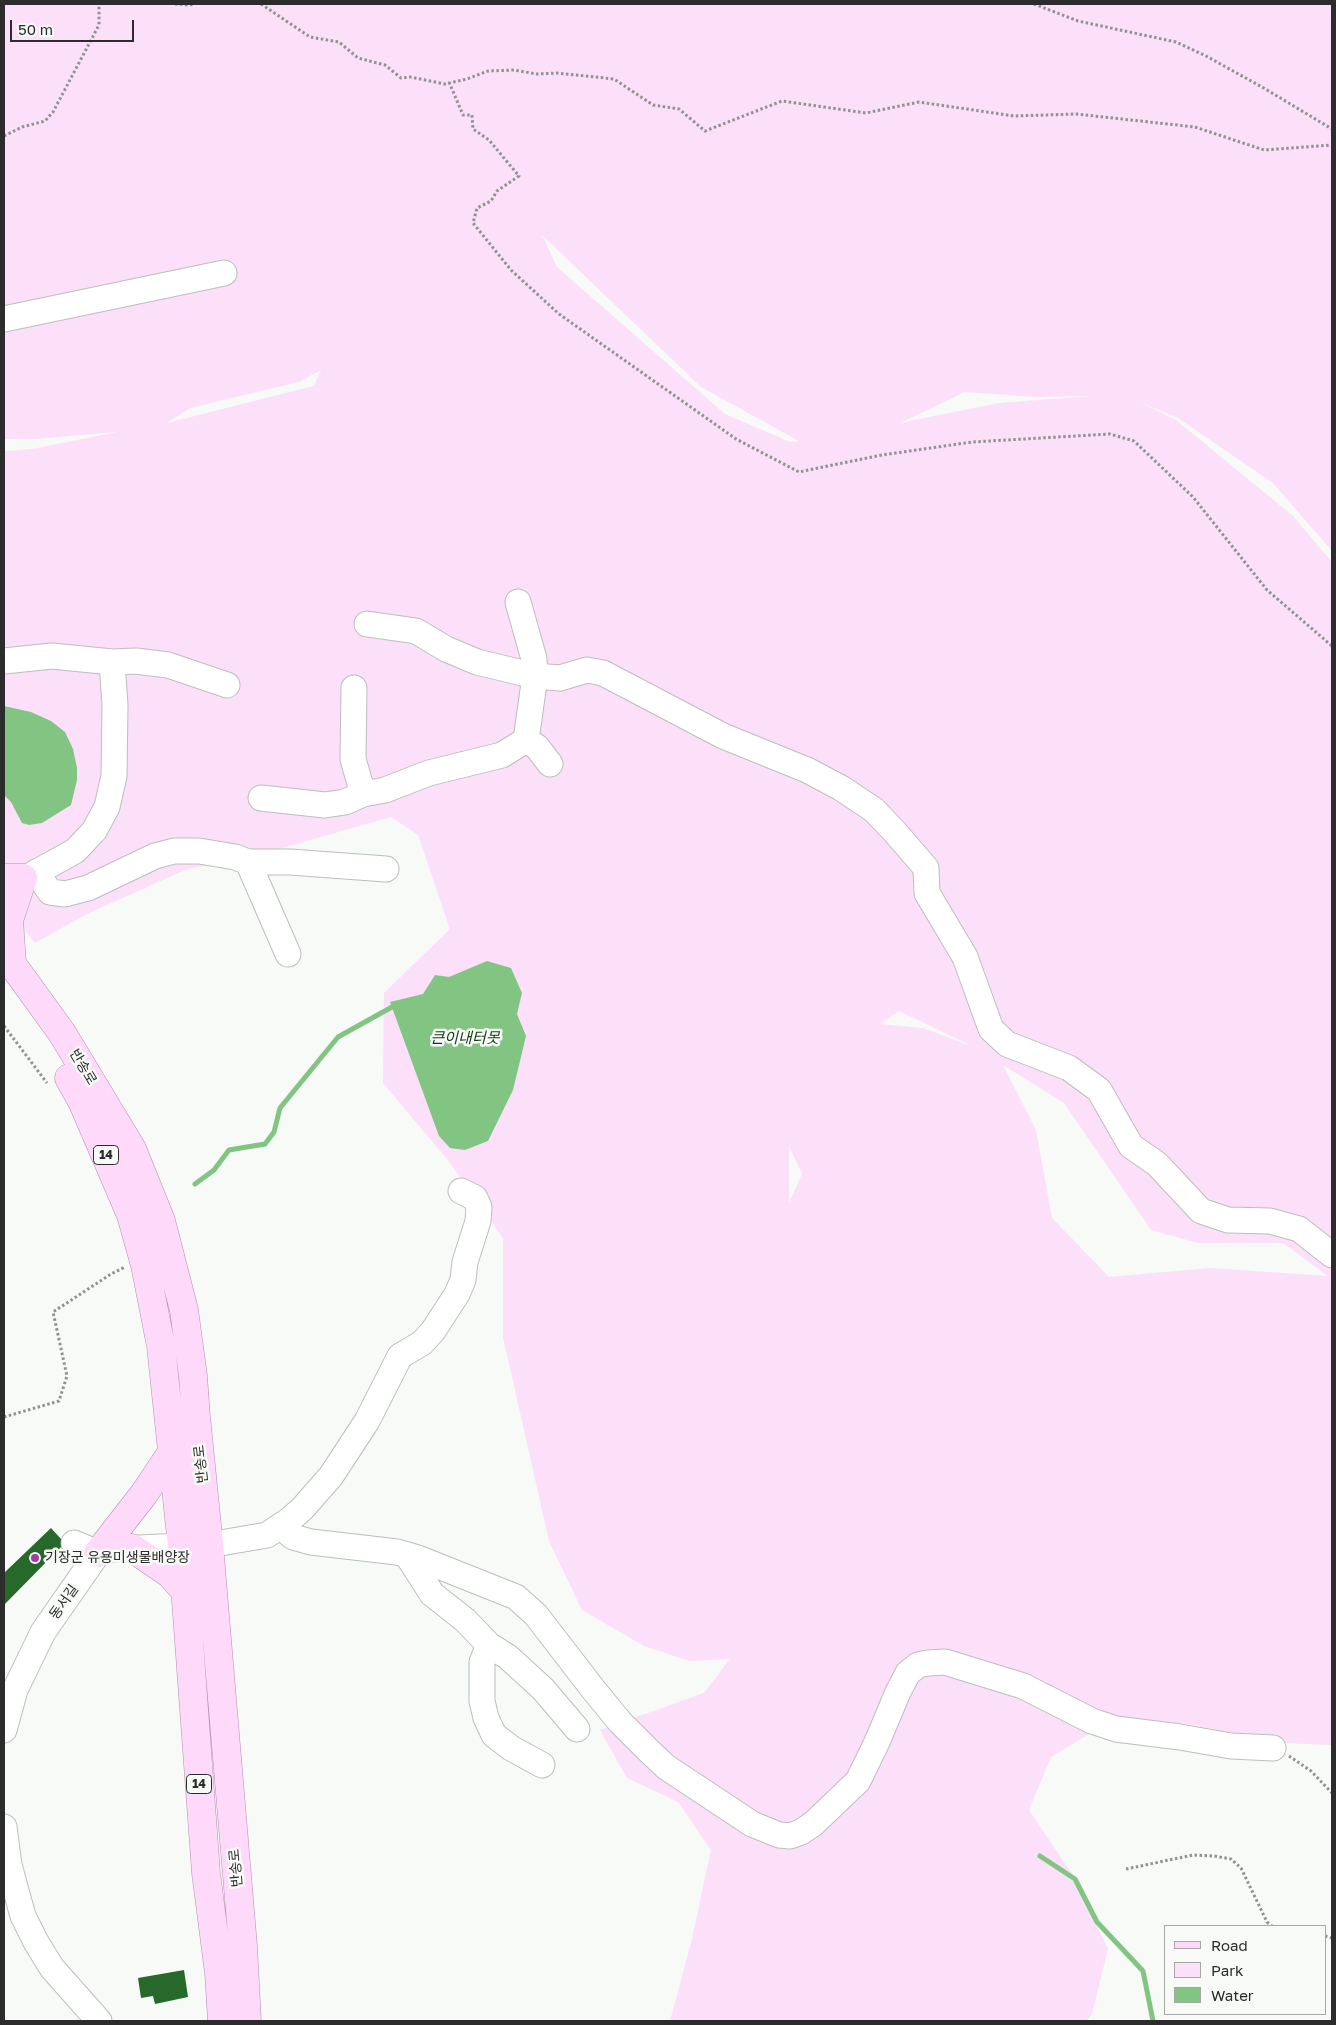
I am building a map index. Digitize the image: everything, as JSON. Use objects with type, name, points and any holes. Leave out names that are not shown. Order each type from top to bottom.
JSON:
[{"type":"main road","points":[[7,967],[9,920],[17,879]]},
{"type":"main road","name":"반송로","points":[[7,967],[82,1101],[131,1215],[145,1265],[162,1346],[182,1546],[206,1873],[219,1973],[222,2021]]},
{"type":"main road","name":"반송로","points":[[7,967],[62,1033],[128,1142],[161,1221],[188,1334],[209,1545],[243,1946],[247,2021]]},
{"type":"main road","points":[[168,1412],[175,1414],[182,1423],[188,1468],[192,1470],[200,1464]]},
{"type":"main road","points":[[86,1548],[144,1494],[172,1452]]},
{"type":"main road","points":[[132,1548],[170,1574],[185,1591]]},
{"type":"street","points":[[4,319],[224,273]]},
{"type":"street","points":[[261,798],[325,805],[345,802],[363,794],[385,790],[429,773],[502,755],[526,740],[535,676],[534,659],[518,602]]},
{"type":"street","points":[[367,624],[416,631],[446,649],[477,662],[535,676],[560,678],[587,670],[603,673],[722,736],[807,770],[841,788],[874,810],[926,868],[927,893],[965,957],[991,1029],[1007,1044],[1069,1068],[1099,1090],[1132,1146],[1157,1164],[1201,1211],[1228,1220],[1270,1221],[1299,1230],[1332,1255]]},
{"type":"street","points":[[4,661],[52,656],[112,662],[136,661],[168,665],[227,685]]},
{"type":"street","points":[[17,879],[75,851],[94,831],[108,807],[114,776],[115,705],[112,662]]},
{"type":"street","points":[[354,688],[353,759],[363,794]]},
{"type":"street","points":[[526,740],[537,747],[550,764]]},
{"type":"street","points":[[17,879],[50,892],[65,894],[88,888],[155,856],[174,851],[199,851],[235,857],[248,862],[290,862],[386,869]]},
{"type":"street","points":[[248,862],[288,954]]},
{"type":"street","points":[[86,1548],[209,1545],[268,1536],[302,1509],[331,1476],[347,1453],[400,1356],[422,1343],[433,1331],[454,1300],[463,1280],[465,1262],[478,1221],[479,1207],[475,1198],[461,1191]]},
{"type":"street","points":[[281,1527],[293,1537],[311,1542],[397,1552],[516,1597],[536,1615],[620,1722],[666,1767],[752,1824],[780,1835],[790,1836],[801,1832],[813,1824],[858,1781],[908,1673],[918,1665],[923,1664],[946,1662],[1023,1686],[1092,1722],[1116,1728],[1231,1746],[1273,1748]]},
{"type":"street","name":"동서길","points":[[4,1730],[15,1690],[42,1632],[86,1548]]},
{"type":"street","points":[[407,1555],[432,1594],[465,1620],[489,1645],[508,1657],[543,1689],[577,1729]]},
{"type":"street","points":[[489,1645],[482,1662],[482,1701],[486,1718],[494,1735],[511,1748],[542,1764]]},
{"type":"street","points":[[4,1827],[9,1864],[10,1894],[52,1968],[99,2021]]},
{"type":"path","points":[[4,136],[22,127],[45,121],[52,112],[99,25],[99,4]]},
{"type":"path","points":[[175,4],[195,4]]},
{"type":"path","points":[[261,4],[310,37],[339,42],[358,58],[386,65],[401,78],[410,77],[445,84],[467,79],[488,70],[514,70],[537,74],[557,73],[614,79],[652,105],[679,108],[705,130],[782,101],[866,112],[919,102],[1014,116],[1076,114],[1195,127],[1264,150],[1332,145]]},
{"type":"path","points":[[1034,4],[1078,22],[1176,42],[1262,86],[1332,129]]},
{"type":"path","points":[[449,82],[462,115],[472,115],[473,129],[489,140],[519,176],[497,191],[492,201],[477,208],[473,223],[511,270],[559,314],[736,439],[800,472],[882,455],[972,442],[1110,434],[1134,441],[1193,497],[1267,590],[1332,646]]},
{"type":"path","points":[[4,1417],[59,1401],[67,1376],[53,1312],[111,1274],[127,1266]]},
{"type":"path","points":[[1273,1748],[1292,1757],[1304,1766],[1332,1793]]},
{"type":"path","points":[[1126,1869],[1193,1855],[1231,1859],[1242,1868],[1267,1922],[1271,1925]]},
{"type":"green space","points":[[4,4],[1332,4],[1332,551],[1273,483],[1178,418],[1137,401],[1176,420],[1293,516],[1332,562],[1332,1745],[1283,1743],[1183,1723],[1109,1722],[1051,1757],[1029,1810],[1072,1874],[1108,1949],[1092,2014],[1086,2021],[670,2021],[692,1939],[711,1850],[678,1802],[627,1778],[600,1730],[704,1693],[730,1659],[689,1661],[644,1646],[582,1610],[549,1541],[503,1337],[503,1238],[447,1159],[383,1083],[384,993],[450,929],[418,835],[391,817],[254,856],[185,870],[87,914],[35,943],[4,905],[4,451],[32,449],[117,432],[35,439],[4,439]],"holes":[[[542,235],[701,387],[799,441],[790,442],[725,414],[557,267]],[[321,370],[314,386],[167,423],[190,408],[299,382]],[[965,392],[1036,397],[1091,396],[999,403],[900,423]],[[899,1011],[968,1045],[923,1028],[880,1024]],[[1003,1065],[1064,1103],[1151,1230],[1198,1243],[1283,1243],[1328,1276],[1210,1268],[1109,1277],[1052,1218],[1036,1130]],[[789,1146],[802,1174],[789,1203]]]},
{"type":"water","points":[[4,706],[31,712],[51,721],[65,732],[73,749],[77,768],[77,780],[71,805],[42,823],[29,825],[22,823],[11,802],[4,795]]},
{"type":"water","name":"큰이내터못","points":[[487,961],[511,968],[522,993],[517,1014],[526,1036],[513,1090],[488,1141],[465,1150],[450,1148],[439,1136],[390,1002],[423,994],[435,975],[449,977]]},
{"type":"building","name":"기장군 유용미생물배양장","points":[[51,1528],[61,1539],[61,1547],[4,1605],[4,1573]]},
{"type":"building","points":[[184,1970],[188,1997],[155,2004],[153,1996],[141,1998],[138,1978]]},
{"type":"waterway","points":[[195,1184],[214,1170],[229,1150],[265,1144],[274,1132],[280,1108],[338,1037],[392,1007]]},
{"type":"waterway","points":[[1040,1856],[1075,1879],[1097,1922],[1143,1971],[1153,2021]]},
{"type":"place","name":"기장군 유용미생물배양장","points":[[35,1558]]}]
